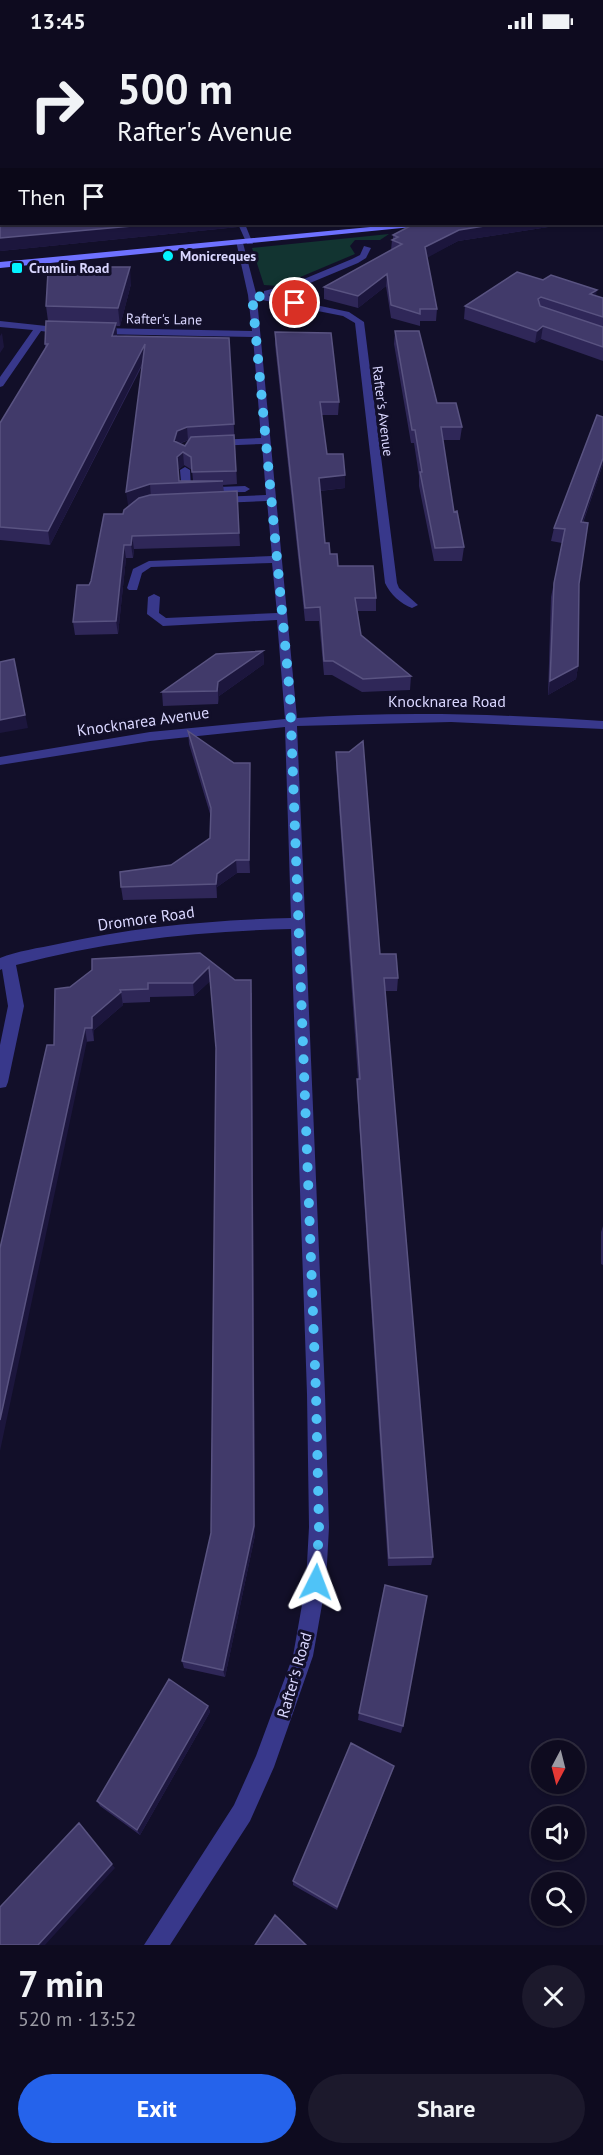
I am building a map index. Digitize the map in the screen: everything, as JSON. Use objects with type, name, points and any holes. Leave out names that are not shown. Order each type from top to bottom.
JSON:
[{"type":"main road","points":[[0,265],[412,225]]},
{"type":"street","name":"Rafter's Road","points":[[156,1945],[242,1813],[282,1719],[303,1656],[316,1582],[319,1527],[316,1382],[291,720],[252,295],[239,243]]},
{"type":"street","points":[[252,295],[296,286],[355,261],[363,256],[367,248]]},
{"type":"street","name":"Rafter's Avenue","points":[[252,295],[346,314],[359,322],[391,583],[394,590],[412,605]]},
{"type":"street","points":[[0,324],[76,331]]},
{"type":"street","points":[[0,384],[38,329]]},
{"type":"street","name":"Rafter's Lane","points":[[86,331],[256,334]]},
{"type":"street","points":[[204,443],[266,441]]},
{"type":"street","points":[[185,470],[186,491],[270,493]]},
{"type":"street","points":[[184,501],[270,493]]},
{"type":"street","points":[[134,588],[137,571],[149,564],[277,559]]},
{"type":"street","points":[[154,597],[153,614],[163,622],[282,616]]},
{"type":"street","name":"Knocknarea Road","points":[[291,720],[479,716],[603,725]]},
{"type":"street","name":"Knocknarea Avenue","points":[[0,761],[153,735],[291,720]]},
{"type":"street","name":"Dromore Road","points":[[4,963],[165,931],[248,924],[298,923]]},
{"type":"street","points":[[0,1082],[15,1006],[4,963]]},
{"type":"lane","points":[[242,225],[250,242]]},
{"type":"green space","points":[[389,234],[380,240],[355,240],[350,246],[355,254],[279,286],[264,285],[252,248]]},
{"type":"building","points":[[0,225],[143,225],[0,238]]},
{"type":"building","points":[[412,225],[491,225],[459,230],[425,247],[437,309],[420,309],[420,314],[391,305],[387,274],[358,296],[324,287],[402,244],[392,240],[398,237],[393,235]]},
{"type":"building","points":[[102,267],[130,267],[118,308],[46,306],[48,272],[100,270]]},
{"type":"building","points":[[517,272],[543,280],[551,275],[597,290],[590,294],[603,298],[603,317],[541,297],[538,299],[540,306],[603,327],[603,347],[543,326],[537,331],[465,306]]},
{"type":"building","points":[[46,321],[116,323],[112,336],[229,338],[234,424],[187,427],[177,431],[174,441],[185,446],[191,437],[234,435],[236,471],[192,472],[191,457],[183,452],[177,457],[179,481],[223,481],[150,484],[126,492],[145,344],[48,531],[0,527],[0,423],[48,344],[45,344]]},
{"type":"building","points":[[395,331],[419,331],[437,403],[456,403],[462,427],[441,427],[454,512],[457,511],[464,547],[435,548]]},
{"type":"building","points":[[275,332],[331,333],[339,402],[320,402],[327,454],[343,454],[345,475],[319,478],[325,543],[329,543],[330,554],[337,554],[338,566],[373,566],[376,598],[355,598],[361,635],[411,676],[363,679],[333,661],[324,661],[320,607],[305,608]]},
{"type":"building","points":[[597,415],[603,417],[603,458],[581,522],[588,523],[579,584],[578,666],[550,681],[554,583],[565,529],[554,528]]},
{"type":"building","points":[[237,491],[239,533],[132,536],[131,545],[124,545],[116,621],[73,622],[77,585],[89,585],[91,581],[104,514],[123,514],[124,510],[139,498],[150,495]]},
{"type":"building","points":[[263,651],[218,682],[217,691],[162,692],[216,654]]},
{"type":"building","points":[[14,659],[25,715],[0,720],[0,662]]},
{"type":"building","points":[[188,731],[234,763],[250,763],[249,860],[236,860],[217,874],[216,884],[121,887],[120,872],[171,865],[210,838],[211,808]]},
{"type":"building","points":[[363,741],[380,954],[396,954],[398,978],[384,978],[433,1557],[389,1558],[357,1079],[360,1079],[336,752],[349,752]]},
{"type":"building","points":[[200,953],[235,980],[251,980],[254,1526],[223,1670],[182,1661],[211,1533],[216,1048],[209,967],[193,983],[148,983],[148,989],[120,990],[121,992],[92,1017],[92,1028],[85,1028],[0,1420],[0,1248],[47,1045],[54,1045],[55,989],[70,987],[92,970],[92,959]]},
{"type":"building","points":[[385,1585],[427,1596],[403,1726],[359,1713]]},
{"type":"building","points":[[169,1679],[208,1706],[137,1830],[97,1801]]},
{"type":"building","points":[[351,1743],[394,1766],[337,1907],[293,1881]]},
{"type":"building","points":[[79,1823],[112,1864],[38,1945],[0,1945],[0,1907]]},
{"type":"building","points":[[275,1915],[306,1945],[255,1945]]},
{"type":"place","name":"Monicreques","points":[[168,256]]},
{"type":"place","name":"Crumlin Road","points":[[17,268]]},
{"type":"route","points":[[295,303],[252,295],[290,696],[316,1394],[319,1527],[316,1582]]}]
